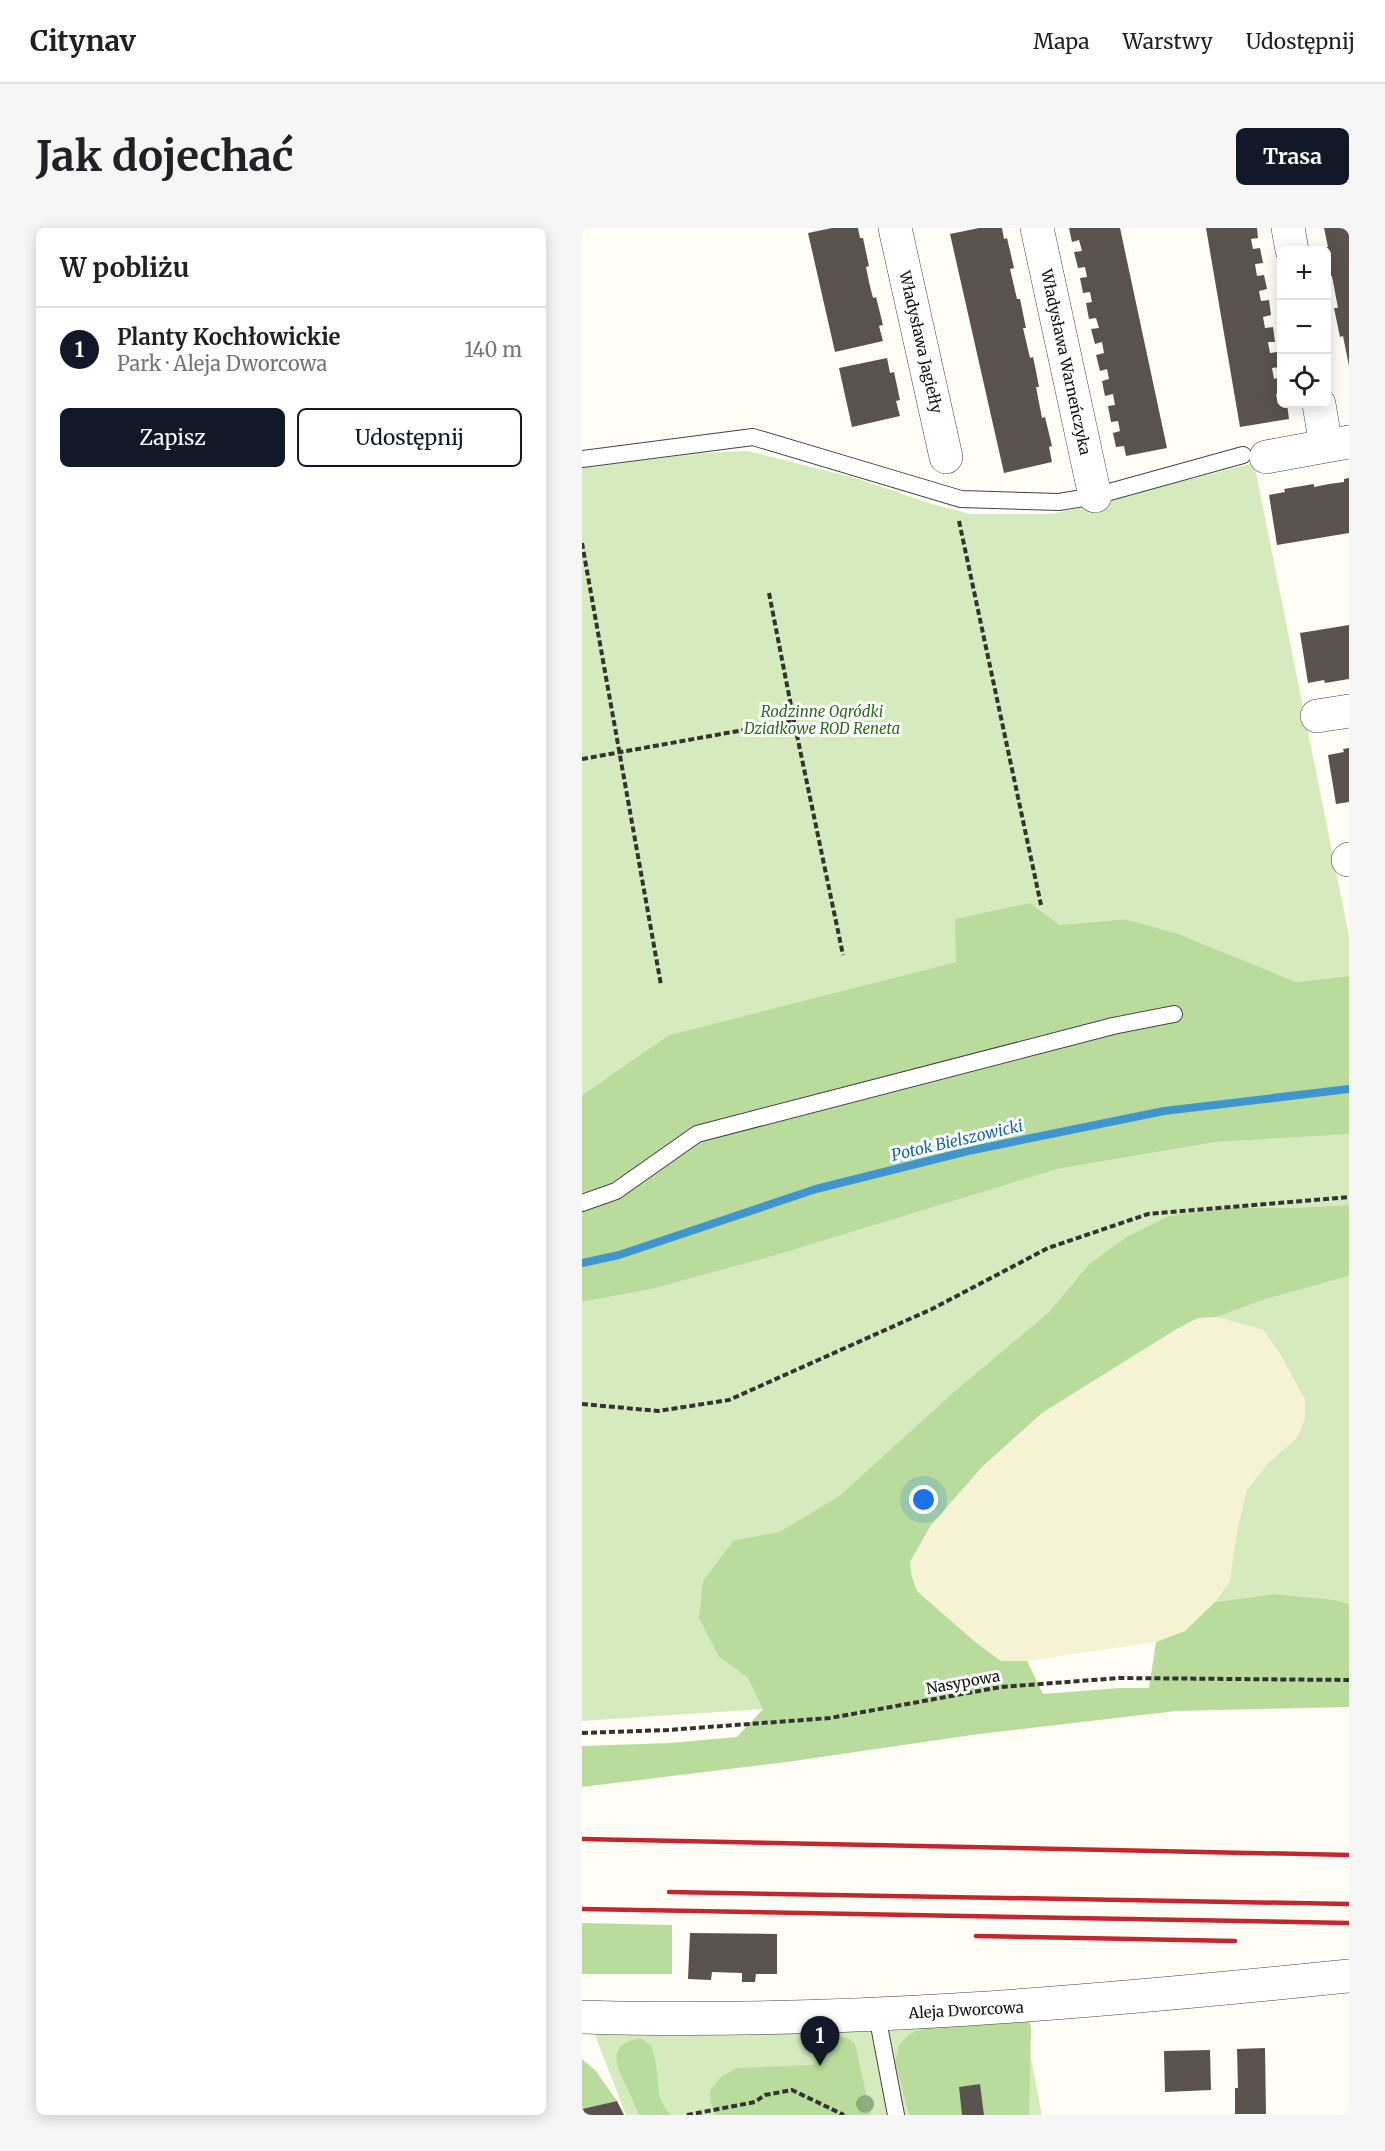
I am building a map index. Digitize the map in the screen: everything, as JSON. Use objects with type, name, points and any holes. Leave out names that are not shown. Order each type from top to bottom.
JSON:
[{"type":"street","name":"Władysława Jagiełły","points":[[895,228],[946,457]]},
{"type":"street","name":"Władysława Warneńczyka","points":[[1037,228],[1095,496]]},
{"type":"street","points":[[1288,228],[1291,246]]},
{"type":"street","points":[[1254,456],[1337,444],[1321,408]]},
{"type":"street","points":[[1317,716],[1349,711]]},
{"type":"street","name":"Aleja Dworcowa","points":[[582,2017],[722,2018],[877,2015],[1021,2007],[1349,1976]]},
{"type":"lane","points":[[582,459],[753,437],[961,498],[1059,502],[1095,496],[1254,456]]},
{"type":"lane","points":[[582,1203],[616,1191],[697,1134],[1113,1026],[1174,1014]]},
{"type":"lane","points":[[877,2015],[896,2115]]},
{"type":"path","points":[[961,498],[958,514],[1041,905]]},
{"type":"path","points":[[582,543],[661,985]]},
{"type":"path","points":[[769,593],[843,955]]},
{"type":"path","points":[[582,759],[794,721]]},
{"type":"path","points":[[582,1404],[658,1411],[729,1400],[932,1309],[1048,1248],[1148,1214],[1349,1197]]},
{"type":"path","name":"Nasypowa","points":[[582,1733],[668,1730],[830,1718],[1001,1687],[1107,1679],[1349,1680]]},
{"type":"path","points":[[687,2115],[755,2102],[765,2095],[792,2090],[844,2115]]},
{"type":"shaded area","points":[[1217,1317],[1263,1330],[1279,1352],[1305,1400],[1305,1418],[1297,1438],[1269,1462],[1237,1531],[1230,1581],[1215,1602],[1185,1631],[1156,1642],[1027,1661],[1001,1661],[974,1641],[917,1591],[910,1562],[931,1525],[981,1467],[1042,1413],[1175,1330],[1198,1318]]},
{"type":"green space","name":"Rodzinne Ogródki Działkowe ROD Reneta","points":[[748,451],[855,478],[932,504],[970,514],[1053,514],[1254,463],[1349,936],[1349,976],[1296,982],[1125,919],[1060,925],[1030,903],[956,962],[669,1035],[582,1095],[582,468],[703,453]]},
{"type":"green space","points":[[1030,903],[1060,925],[1125,919],[1178,934],[1296,982],[1349,976],[1349,1134],[1216,1142],[1058,1169],[780,1254],[652,1289],[582,1302],[582,1095],[669,1035],[956,962],[955,919]]},
{"type":"green space","points":[[1349,1134],[1349,1205],[1288,1208],[1089,1264],[1049,1312],[956,1390],[839,1496],[779,1532],[734,1540],[719,1657],[748,1678],[764,1709],[582,1721],[582,1302],[652,1289],[780,1254],[1058,1169],[1216,1142]]},
{"type":"green space","points":[[1349,1205],[1349,1276],[1266,1299],[1217,1317],[1198,1318],[1042,1413],[982,1467],[931,1525],[910,1562],[917,1591],[974,1641],[1001,1661],[1027,1661],[1043,1694],[1149,1688],[1156,1642],[1185,1631],[1215,1602],[1274,1594],[1336,1600],[1349,1604],[1349,1707],[1176,1711],[979,1734],[787,1762],[582,1787],[582,1746],[670,1743],[737,1737],[763,1709],[748,1678],[719,1657],[699,1618],[703,1581],[734,1540],[779,1532],[839,1496],[956,1390],[1049,1312],[1089,1264],[1127,1237],[1169,1216],[1223,1208]]},
{"type":"green space","points":[[1349,1276],[1349,1604],[1336,1600],[1274,1594],[1215,1602],[1230,1581],[1237,1531],[1247,1490],[1269,1462],[1297,1438],[1305,1418],[1305,1400],[1279,1352],[1263,1330],[1217,1317],[1266,1299]]},
{"type":"green space","points":[[582,1923],[672,1925],[672,1974],[582,1974]]},
{"type":"green space","points":[[1021,2007],[1042,2115],[626,2115],[588,2017]]},
{"type":"green space","points":[[1029,2019],[1031,2028],[1029,2115],[984,2115],[980,2084],[959,2087],[962,2115],[909,2115],[895,2061],[899,2046],[908,2035],[926,2026]]},
{"type":"green space","points":[[827,2035],[847,2038],[855,2044],[871,2115],[715,2115],[710,2090],[722,2076],[737,2068],[813,2065],[824,2054]]},
{"type":"green space","points":[[641,2038],[651,2045],[660,2097],[671,2115],[639,2115],[618,2068],[619,2049],[623,2044]]},
{"type":"green space","points":[[582,2059],[596,2071],[617,2101],[582,2109]]},
{"type":"building","points":[[832,228],[858,228],[860,238],[863,238],[869,266],[866,267],[873,298],[876,297],[883,325],[879,326],[883,341],[835,352],[808,233]]},
{"type":"building","points":[[979,228],[1002,228],[1004,239],[1007,238],[1014,268],[1010,269],[1017,299],[1020,299],[1026,328],[1023,328],[1030,358],[1033,357],[1036,371],[1039,387],[1036,387],[1042,418],[1045,417],[1052,446],[1049,447],[1052,462],[1004,473],[950,234]]},
{"type":"building","points":[[1069,228],[1120,228],[1167,448],[1126,456],[1124,446],[1116,447],[1113,433],[1120,431],[1118,421],[1111,422],[1108,406],[1115,405],[1113,394],[1105,396],[1102,381],[1109,379],[1107,369],[1100,371],[1096,355],[1104,353],[1102,342],[1095,344],[1091,329],[1099,328],[1096,318],[1089,319],[1086,303],[1092,302],[1090,292],[1083,293],[1080,278],[1087,277],[1085,267],[1078,268],[1074,252],[1082,251],[1079,240],[1072,242]]},
{"type":"building","points":[[1206,228],[1257,228],[1258,238],[1251,239],[1253,249],[1260,248],[1263,263],[1255,264],[1257,276],[1264,275],[1267,289],[1259,291],[1261,301],[1269,300],[1271,315],[1263,317],[1265,328],[1273,327],[1275,342],[1268,342],[1270,353],[1277,352],[1277,367],[1272,368],[1274,379],[1277,378],[1277,408],[1288,408],[1289,419],[1240,427]]},
{"type":"building","points":[[1324,228],[1349,228],[1349,366],[1334,308],[1338,308],[1331,276],[1331,246],[1328,246]]},
{"type":"building","points":[[887,358],[890,373],[894,372],[900,400],[896,401],[900,416],[852,427],[839,368]]},
{"type":"building","points":[[1349,478],[1349,533],[1277,545],[1269,495],[1285,492],[1284,489],[1344,482],[1344,479]]},
{"type":"building","points":[[1349,625],[1349,679],[1308,683],[1300,633]]},
{"type":"building","points":[[1349,748],[1349,802],[1336,804],[1328,755],[1344,752],[1343,749]]},
{"type":"building","points":[[690,1933],[777,1934],[777,1974],[756,1974],[755,1982],[742,1982],[742,1973],[712,1972],[711,1980],[688,1979]]},
{"type":"building","points":[[1265,2048],[1266,2114],[1235,2114],[1235,2088],[1238,2088],[1237,2049]]},
{"type":"building","points":[[1210,2050],[1211,2090],[1165,2092],[1164,2051]]},
{"type":"building","points":[[980,2084],[984,2115],[962,2115],[959,2087]]},
{"type":"building","points":[[617,2101],[624,2115],[582,2115],[582,2109]]},
{"type":"waterway","name":"Potok Bielszowicki","points":[[582,1263],[619,1255],[816,1189],[968,1151],[1164,1111],[1349,1089]]},
{"type":"railway","points":[[582,1839],[1349,1855]]},
{"type":"railway","points":[[669,1892],[1349,1904]]},
{"type":"railway","points":[[582,1909],[1349,1923]]},
{"type":"railway","points":[[976,1936],[1235,1941]]},
{"type":"place","name":"Planty Kochłowickie","points":[[820,2066]]}]
